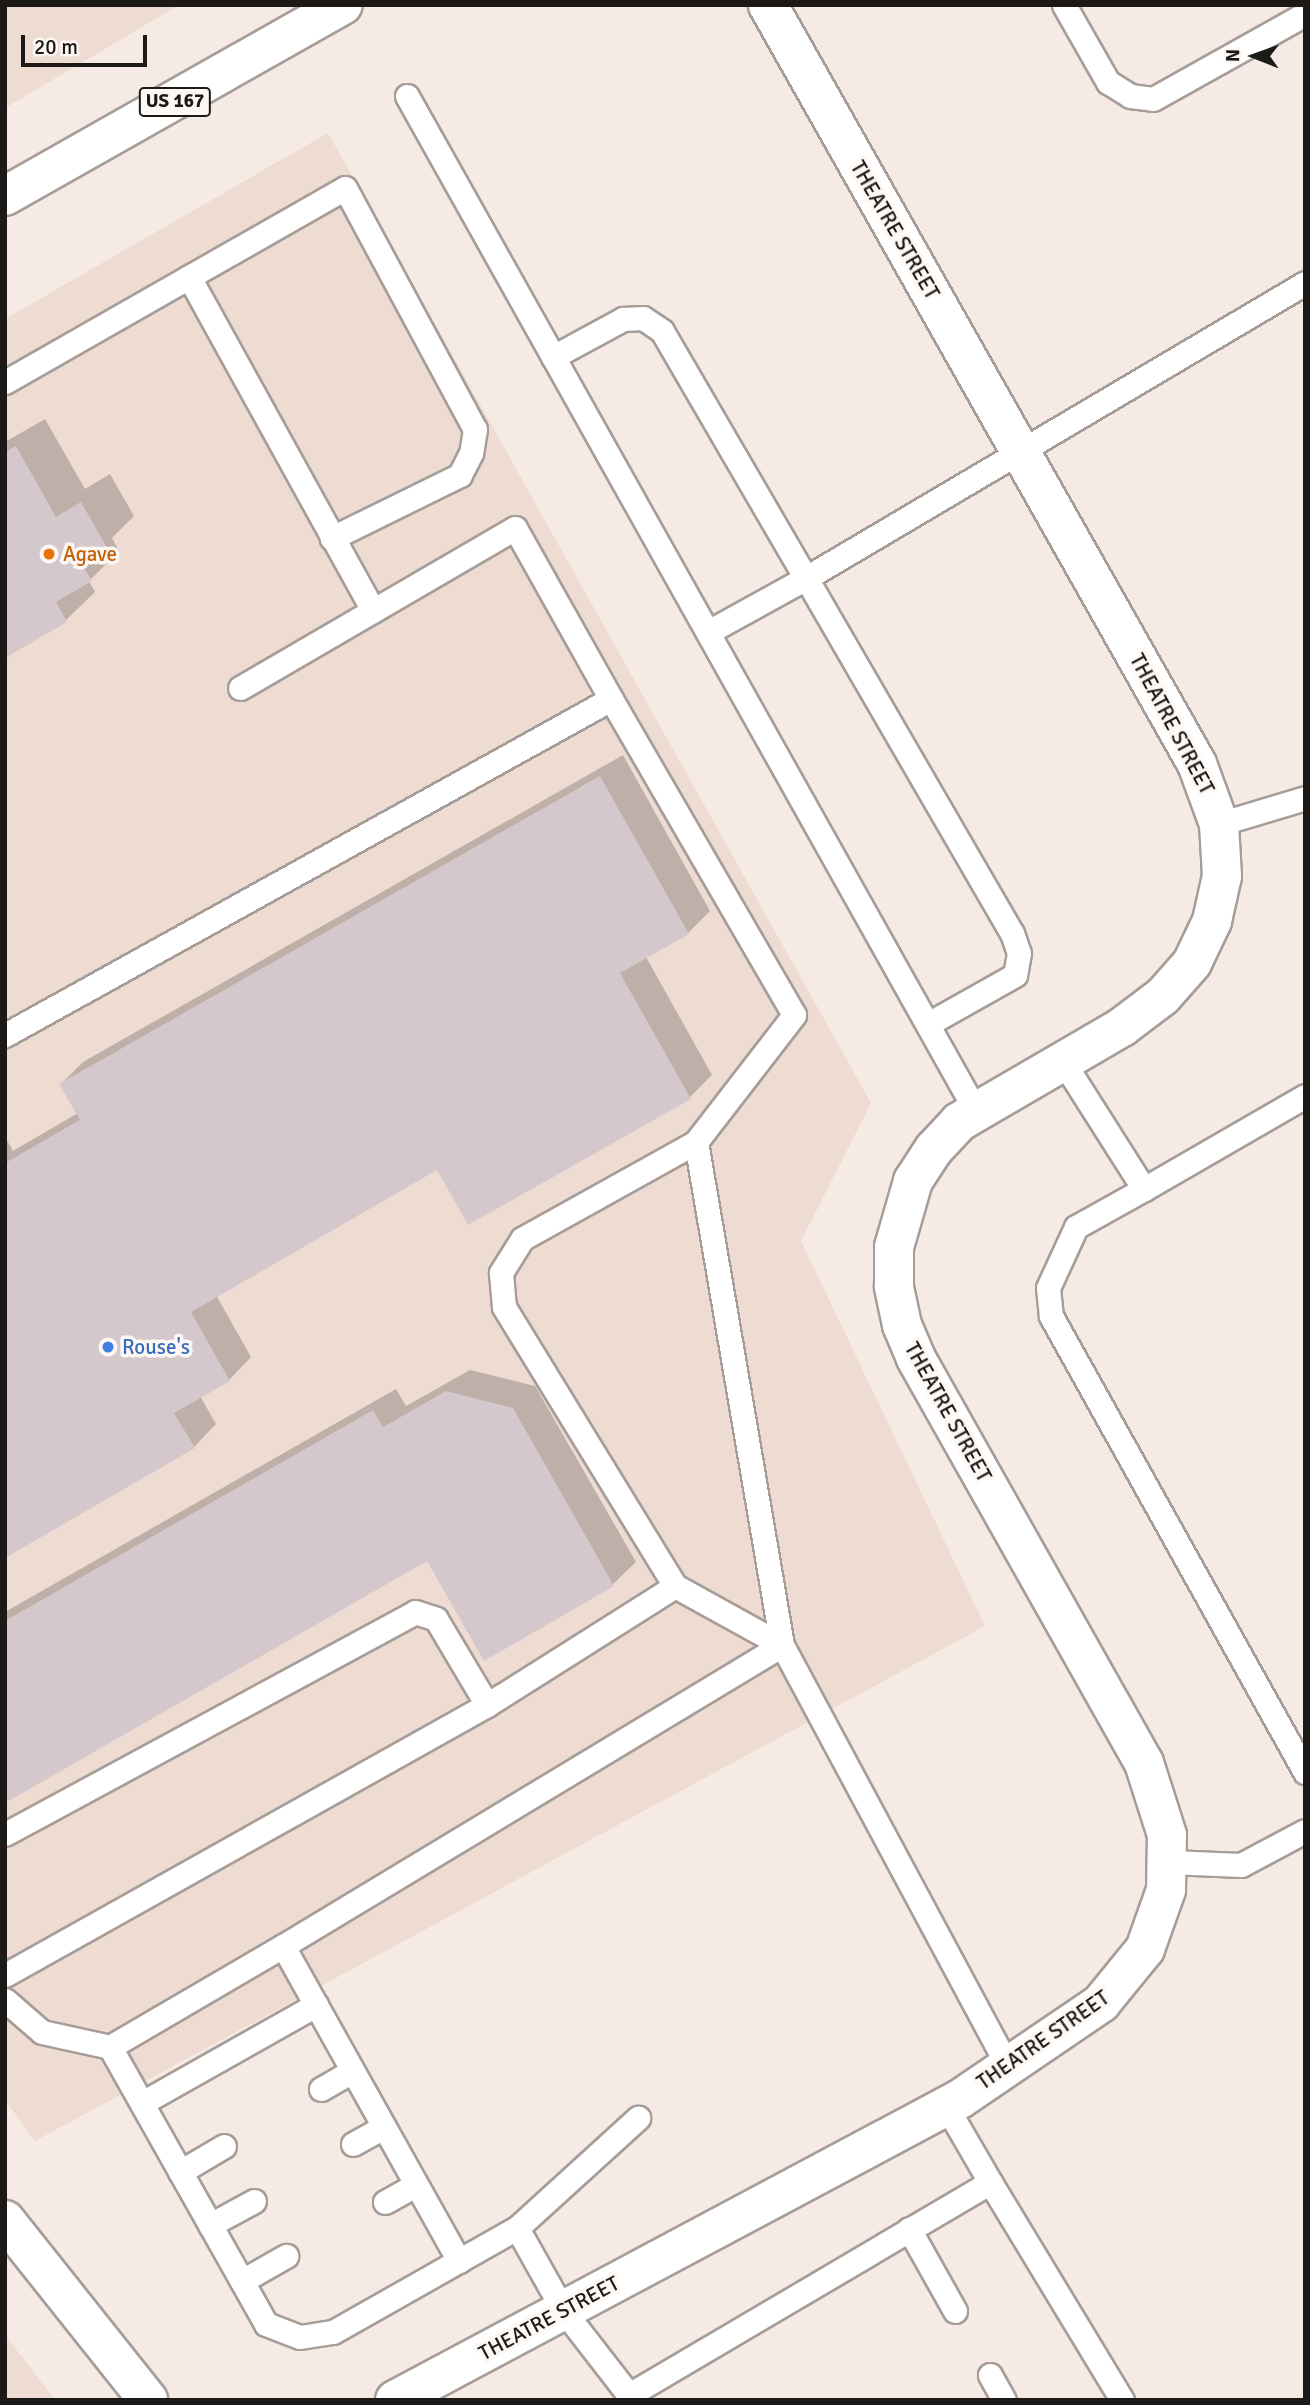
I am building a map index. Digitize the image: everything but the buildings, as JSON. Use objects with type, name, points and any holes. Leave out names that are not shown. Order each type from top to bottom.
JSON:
[{"type":"street","name":"US 167","points":[[5,196],[343,5]]},
{"type":"street","name":"THEATRE STREET","points":[[395,2400],[946,2106],[1101,2003],[1127,1976],[1158,1920],[1169,1862],[1162,1809],[1143,1763],[902,1325],[894,1286],[894,1247],[901,1214],[913,1181],[934,1149],[976,1111],[1122,1027],[1163,996],[1192,963],[1212,921],[1222,876],[1219,824],[1197,764],[1019,449],[779,12]]},
{"type":"street","points":[[5,2220],[148,2400]]},
{"type":"lane","points":[[1065,5],[1108,82],[1130,96],[1153,99],[1305,14]]},
{"type":"lane","points":[[407,96],[976,1111]]},
{"type":"lane","points":[[5,383],[345,188],[475,429],[471,453],[460,475],[332,538]]},
{"type":"lane","points":[[189,277],[373,611]]},
{"type":"lane","points":[[708,632],[806,578],[1019,449],[1305,283]]},
{"type":"lane","points":[[553,357],[623,319],[643,318],[662,331],[1012,933],[1019,953],[1015,975],[928,1024]]},
{"type":"lane","points":[[240,688],[514,528],[794,1015],[696,1142],[522,1239],[502,1273],[504,1307],[675,1586],[782,1645]]},
{"type":"lane","points":[[5,1035],[611,699]]},
{"type":"lane","points":[[1219,824],[1305,798]]},
{"type":"lane","points":[[1062,1060],[1144,1189]]},
{"type":"lane","points":[[1305,1096],[1076,1227],[1048,1288],[1051,1316],[1305,1772]]},
{"type":"lane","points":[[696,1142],[782,1645],[1007,2066]]},
{"type":"lane","points":[[5,1975],[487,1705],[675,1586]]},
{"type":"lane","points":[[5,1834],[415,1612],[436,1619],[487,1705]]},
{"type":"lane","points":[[5,2000],[42,2032],[110,2047],[283,1946],[782,1645]]},
{"type":"lane","points":[[1169,1862],[1241,1865],[1305,1830]]},
{"type":"lane","points":[[283,1946],[458,2261]]},
{"type":"lane","points":[[142,2103],[316,2006]]},
{"type":"lane","points":[[110,2047],[266,2324],[300,2337],[333,2332],[517,2228],[638,2119]]},
{"type":"lane","points":[[321,2089],[352,2071]]},
{"type":"lane","points":[[946,2106],[989,2182],[1122,2400]]},
{"type":"lane","points":[[353,2144],[384,2127]]},
{"type":"lane","points":[[180,2172],[223,2146]]},
{"type":"lane","points":[[517,2228],[563,2310],[629,2395],[989,2182]]},
{"type":"lane","points":[[385,2202],[416,2185]]},
{"type":"lane","points":[[210,2225],[254,2200]]},
{"type":"lane","points":[[909,2229],[955,2311]]},
{"type":"lane","points":[[242,2281],[286,2256]]},
{"type":"lane","points":[[990,2375],[1004,2400]]},
{"type":"shaded area","points":[[5,5],[179,5],[5,108]]},
{"type":"shaded area","points":[[328,133],[871,1103],[801,1241],[985,1626],[35,2141],[5,2100],[5,319]]},
{"type":"shaded area","points":[[5,2335],[55,2400],[5,2400]]},
{"type":"place","name":"Agave","points":[[49,554]]},
{"type":"place","name":"Rouse's","points":[[108,1347]]}]
